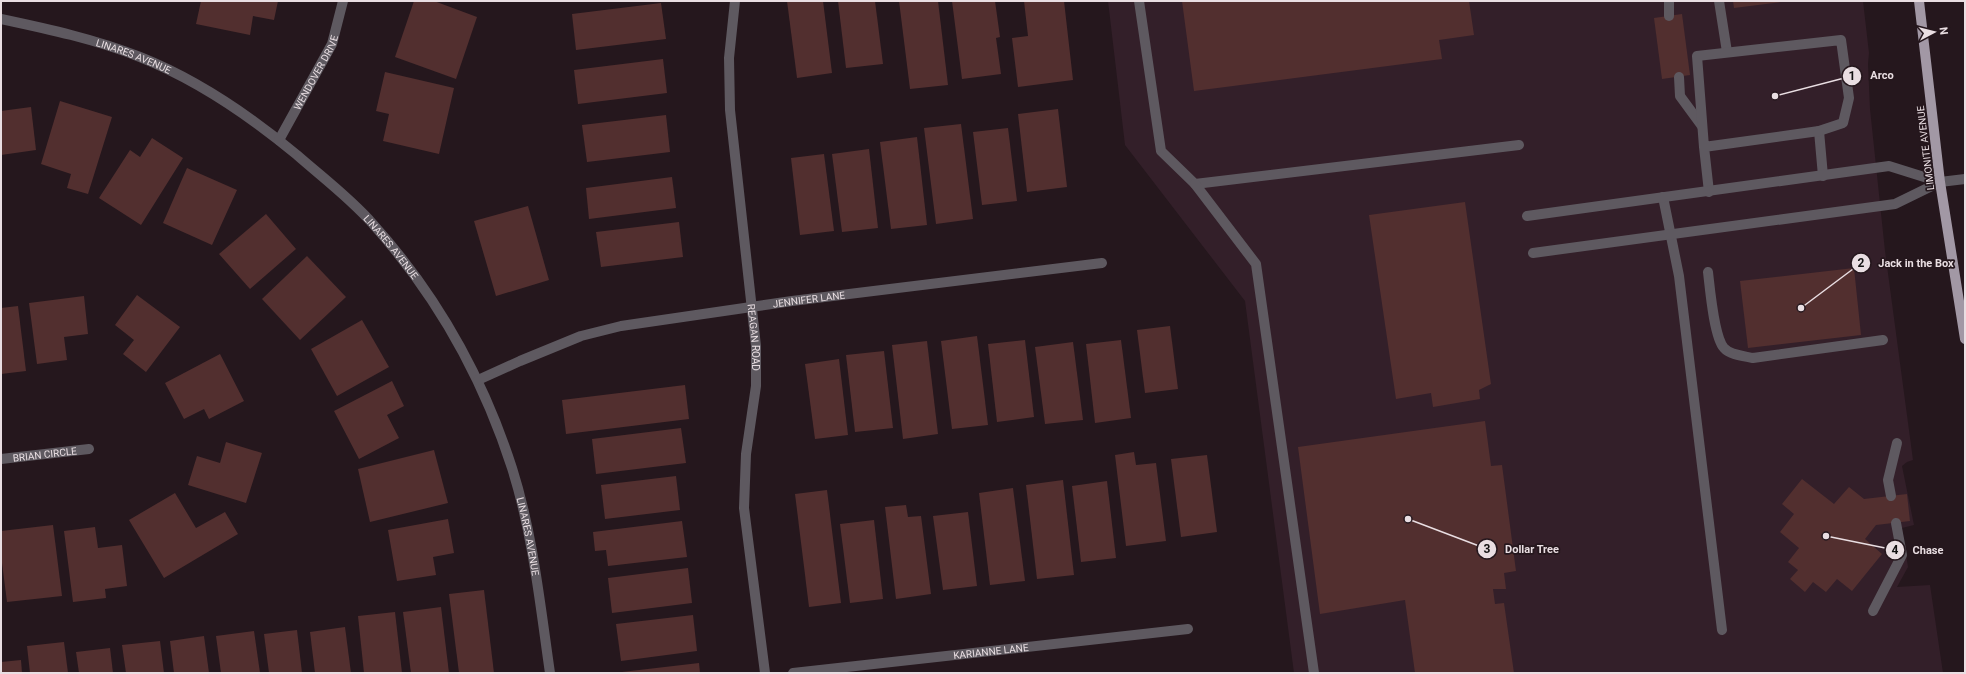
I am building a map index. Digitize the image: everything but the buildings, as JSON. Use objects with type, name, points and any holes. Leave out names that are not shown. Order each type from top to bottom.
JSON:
[{"type":"main road","name":"LIMONITE AVENUE","points":[[1919,1],[1940,182],[1965,339]]},
{"type":"street","name":"WENDOVER DRIVE","points":[[279,140],[332,44],[343,1]]},
{"type":"street","name":"REAGAN ROAD","points":[[735,1],[729,58],[730,110],[756,346],[756,386],[746,454],[744,508],[765,673]]},
{"type":"street","points":[[1139,1],[1161,151],[1195,184],[1256,264],[1314,673]]},
{"type":"street","points":[[1669,1],[1669,16]]},
{"type":"street","points":[[1719,1],[1727,52]]},
{"type":"street","name":"LINARES AVENUE","points":[[1,19],[84,38],[141,57],[178,74],[240,110],[323,177],[371,222],[402,258],[442,318],[478,380],[512,468],[530,535],[550,673]]},
{"type":"street","points":[[1704,147],[1819,131],[1843,123],[1849,98],[1841,40],[1697,56],[1702,126],[1708,192]]},
{"type":"street","points":[[1678,77],[1680,96],[1702,126]]},
{"type":"street","points":[[1819,131],[1823,176]]},
{"type":"street","points":[[1195,184],[1519,145]]},
{"type":"street","points":[[1527,216],[1889,166],[1940,182]]},
{"type":"street","points":[[1533,253],[1895,204],[1940,182],[1965,179]]},
{"type":"street","points":[[1662,197],[1679,276],[1722,630]]},
{"type":"street","name":"JENNIFER LANE","points":[[478,380],[587,334],[621,326],[752,307],[1102,263]]},
{"type":"street","points":[[1708,272],[1718,335],[1724,348],[1739,355],[1753,358],[1883,340]]},
{"type":"street","points":[[1891,496],[1888,480],[1897,443]]},
{"type":"street","name":"BRIAN CIRCLE","points":[[1,459],[89,449]]},
{"type":"street","points":[[1873,611],[1902,555],[1896,523]]},
{"type":"street","name":"KARIANNE LANE","points":[[793,673],[1188,629]]},
{"type":"shaded area","points":[[1108,1],[1863,1],[1869,53],[1870,109],[1885,251],[1913,460],[1902,466],[1914,525],[1902,528],[1908,567],[1897,587],[1930,585],[1943,673],[1294,673],[1245,301],[1125,145]]},
{"type":"place","name":"Arco","points":[[1775,96]]},
{"type":"place","name":"Jack in the Box","points":[[1801,308]]},
{"type":"place","name":"Dollar Tree","points":[[1408,519]]},
{"type":"place","name":"Chase","points":[[1826,536]]}]
